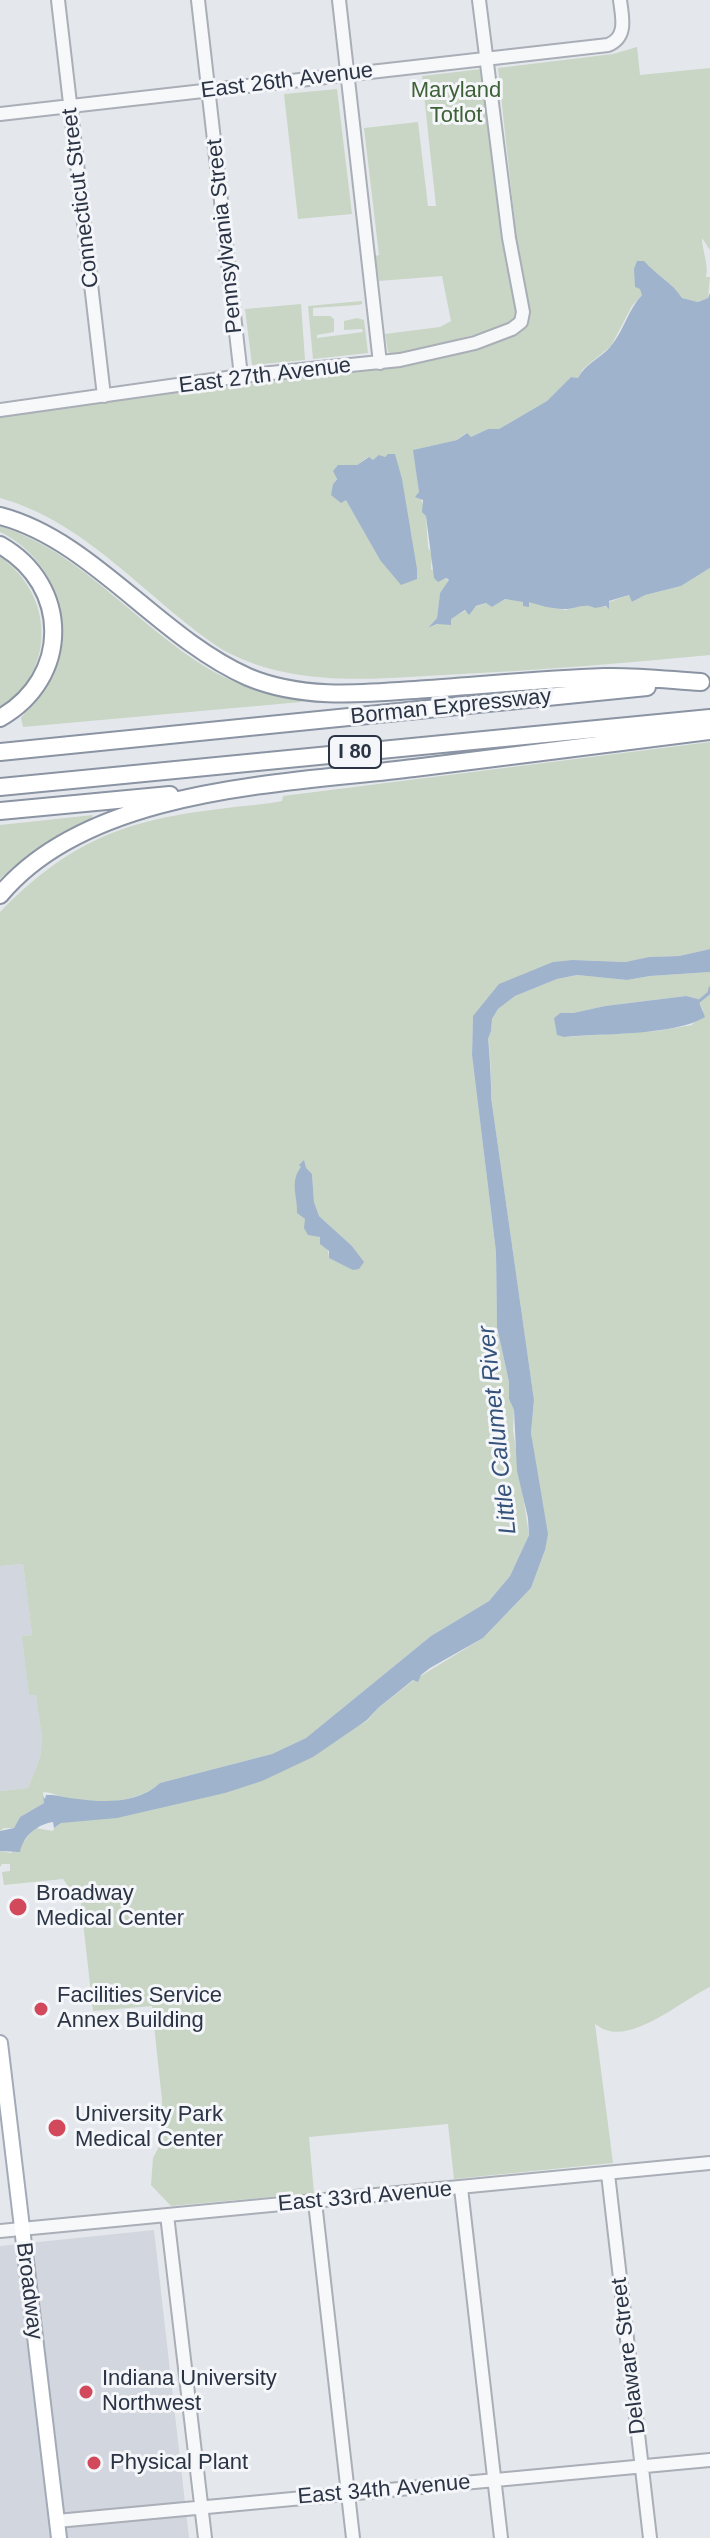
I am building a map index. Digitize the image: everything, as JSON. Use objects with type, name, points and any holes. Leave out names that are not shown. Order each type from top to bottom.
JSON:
[{"type":"highway","points":[[0,516],[25,522],[55,538],[186,641],[215,660],[250,678],[290,689],[337,694],[607,677],[706,681]]},
{"type":"highway","points":[[0,545],[14,553],[31,570],[44,591],[53,620],[47,669],[17,708],[0,718]]},
{"type":"highway","name":"Borman Expressway","points":[[0,752],[706,681]]},
{"type":"highway","name":"Borman Expressway","points":[[0,787],[710,718]]},
{"type":"highway","points":[[0,811],[255,787],[710,731]]},
{"type":"highway","points":[[0,895],[44,856],[87,831],[131,813],[171,802],[255,787]]},
{"type":"main road","name":"Broadway","points":[[0,2043],[59,2538]]},
{"type":"street","name":"Connecticut Street","points":[[58,0],[104,396]]},
{"type":"street","name":"Pennsylvania Street","points":[[198,0],[241,376]]},
{"type":"street","points":[[339,0],[380,363]]},
{"type":"street","points":[[479,0],[486,58]]},
{"type":"street","name":"East 26th Avenue","points":[[0,114],[608,45],[620,37],[620,0]]},
{"type":"street","name":"East 27th Avenue","points":[[0,410],[241,376],[380,363],[475,343],[512,329],[523,319],[509,238],[486,58]]},
{"type":"street","name":"East 33rd Avenue","points":[[0,2231],[710,2163]]},
{"type":"street","name":"Delaware Street","points":[[608,2174],[650,2538]]},
{"type":"street","points":[[461,2188],[501,2538]]},
{"type":"street","points":[[315,2202],[353,2538]]},
{"type":"street","points":[[167,2215],[205,2538]]},
{"type":"street","name":"East 34th Avenue","points":[[57,2521],[710,2460]]},
{"type":"shaded area","points":[[23,1564],[32,1635],[23,1636],[29,1695],[36,1694],[42,1739],[40,1758],[28,1788],[0,1791],[0,1566]]},
{"type":"shaded area","name":"Indiana University Northwest","points":[[154,2230],[189,2538],[0,2538],[0,2246]]},
{"type":"green space","points":[[637,47],[640,75],[710,68],[710,250],[702,238],[706,277],[710,277],[708,298],[698,302],[682,298],[644,262],[642,295],[632,306],[611,346],[583,369],[578,378],[571,377],[547,401],[499,429],[488,429],[471,437],[466,433],[457,440],[414,450],[419,492],[426,516],[428,547],[432,555],[431,569],[449,581],[440,593],[437,618],[428,628],[487,603],[492,607],[505,599],[546,603],[553,608],[566,610],[578,605],[609,607],[609,602],[629,595],[633,602],[644,595],[681,586],[710,568],[710,655],[370,679],[309,676],[280,671],[251,663],[223,650],[89,544],[32,509],[0,498],[0,417],[156,393],[391,367],[516,335],[525,327],[528,309],[520,271],[498,68],[613,54]],"holes":[[[368,457],[373,460],[385,457],[406,512],[412,538],[380,560],[346,499],[333,484],[338,465],[357,465]]]},
{"type":"green space","name":"Maryland Totlot","points":[[482,69],[501,229],[504,229],[518,315],[499,328],[396,356],[388,352],[385,334],[440,327],[451,321],[442,276],[379,281],[375,256],[379,255],[364,128],[418,122],[428,206],[436,206],[422,76]]},
{"type":"green space","points":[[337,89],[352,214],[298,219],[284,94]]},
{"type":"green space","points":[[362,301],[358,305],[313,308],[313,316],[330,316],[334,319],[334,332],[317,335],[317,338],[363,332],[362,329],[344,330],[344,321],[364,320],[368,353],[313,359],[308,306]]},
{"type":"green space","points":[[301,304],[305,360],[252,365],[245,309]]},
{"type":"green space","points":[[0,526],[31,538],[59,555],[163,637],[218,674],[248,686],[301,698],[301,702],[23,727],[21,718],[51,680],[61,654],[61,613],[46,574],[18,543],[0,532]]},
{"type":"green space","points":[[0,557],[18,573],[31,591],[39,611],[42,632],[32,674],[19,692],[0,708]]},
{"type":"green space","points":[[710,742],[710,949],[625,962],[573,960],[473,1016],[472,1055],[496,1252],[497,1327],[509,1382],[509,1399],[514,1410],[513,1430],[529,1535],[510,1576],[489,1601],[431,1636],[306,1738],[272,1754],[160,1783],[130,1798],[107,1802],[84,1801],[43,1792],[44,1803],[20,1817],[14,1828],[0,1831],[0,1791],[28,1788],[40,1758],[42,1739],[36,1695],[29,1695],[22,1636],[32,1635],[23,1564],[0,1566],[0,912],[32,882],[93,841],[156,819],[282,801],[283,796]],"holes":[[[302,1167],[312,1174],[314,1202],[319,1216],[352,1246],[363,1262],[340,1263],[329,1258],[322,1239],[298,1213]]]},
{"type":"green space","points":[[93,815],[91,819],[43,845],[0,879],[0,825]]},
{"type":"green space","points":[[710,972],[710,1987],[660,2017],[631,2030],[606,2030],[595,2024],[613,2163],[454,2179],[448,2124],[309,2137],[314,2193],[171,2206],[151,2185],[153,2158],[163,2139],[152,2006],[93,2011],[80,1895],[72,1892],[63,1879],[4,1885],[2,1872],[10,1871],[10,1864],[0,1867],[0,1851],[11,1853],[35,1828],[53,1831],[61,1823],[225,1793],[367,1721],[378,1708],[414,1680],[483,1638],[531,1588],[545,1550],[531,1433],[534,1400],[491,1097],[488,1039],[492,1019],[498,1009],[515,996],[557,979],[577,975],[627,980]],"holes":[[[686,996],[698,999],[703,1010],[692,1025],[657,1031],[564,1037],[554,1018],[560,1013],[605,1006]]]},
{"type":"water","points":[[637,261],[644,261],[682,298],[698,302],[708,298],[710,293],[710,568],[681,586],[645,595],[632,602],[629,595],[609,601],[609,609],[606,606],[587,606],[558,609],[529,602],[529,607],[523,606],[523,602],[505,599],[492,607],[486,603],[476,606],[469,615],[465,610],[451,619],[451,625],[437,624],[428,628],[437,618],[440,593],[449,580],[446,578],[438,582],[434,578],[426,516],[422,512],[423,500],[415,497],[419,492],[413,450],[457,440],[467,433],[471,437],[488,429],[499,429],[547,401],[571,377],[578,378],[611,346],[642,295],[640,289],[635,287]]},
{"type":"water","points":[[395,454],[402,479],[417,569],[417,579],[401,585],[380,560],[346,500],[341,503],[331,495],[337,479],[333,471],[338,465],[357,465],[369,457],[373,460],[379,455],[385,457]]},
{"type":"water","points":[[710,949],[710,972],[627,980],[577,975],[557,979],[515,996],[498,1009],[492,1019],[488,1039],[491,1097],[534,1400],[531,1433],[548,1534],[531,1588],[483,1638],[430,1668],[418,1682],[413,1680],[367,1720],[313,1757],[262,1781],[225,1793],[117,1818],[61,1823],[54,1828],[53,1822],[47,1823],[28,1836],[20,1852],[0,1851],[0,1831],[14,1828],[20,1817],[44,1803],[43,1796],[45,1799],[46,1795],[53,1795],[94,1801],[123,1800],[136,1797],[160,1783],[272,1754],[306,1738],[431,1636],[489,1601],[510,1576],[529,1535],[528,1518],[517,1471],[514,1410],[509,1399],[509,1382],[497,1327],[496,1252],[472,1055],[473,1016],[499,984],[553,962],[625,962]]},
{"type":"water","points":[[686,996],[698,999],[705,1017],[657,1031],[557,1035],[554,1018],[560,1013]]},
{"type":"water","points":[[304,1160],[312,1174],[314,1202],[319,1216],[352,1246],[364,1262],[359,1269],[353,1270],[329,1258],[329,1251],[320,1244],[320,1237],[308,1235],[304,1228],[305,1219],[297,1213],[295,1184],[299,1165]]},
{"type":"waterway","points":[[698,1002],[709,993],[710,988]]},
{"type":"place","name":"Broadway Medical Center","points":[[18,1907]]},
{"type":"place","name":"Facilities Service Annex Building","points":[[41,2009]]},
{"type":"place","name":"University Park Medical Center","points":[[57,2128]]},
{"type":"place","name":"Indiana University Northwest","points":[[86,2392]]},
{"type":"place","name":"Physical Plant","points":[[94,2463]]},
{"type":"water label","name":"Little Calumet River","points":[[498,1430]]}]
